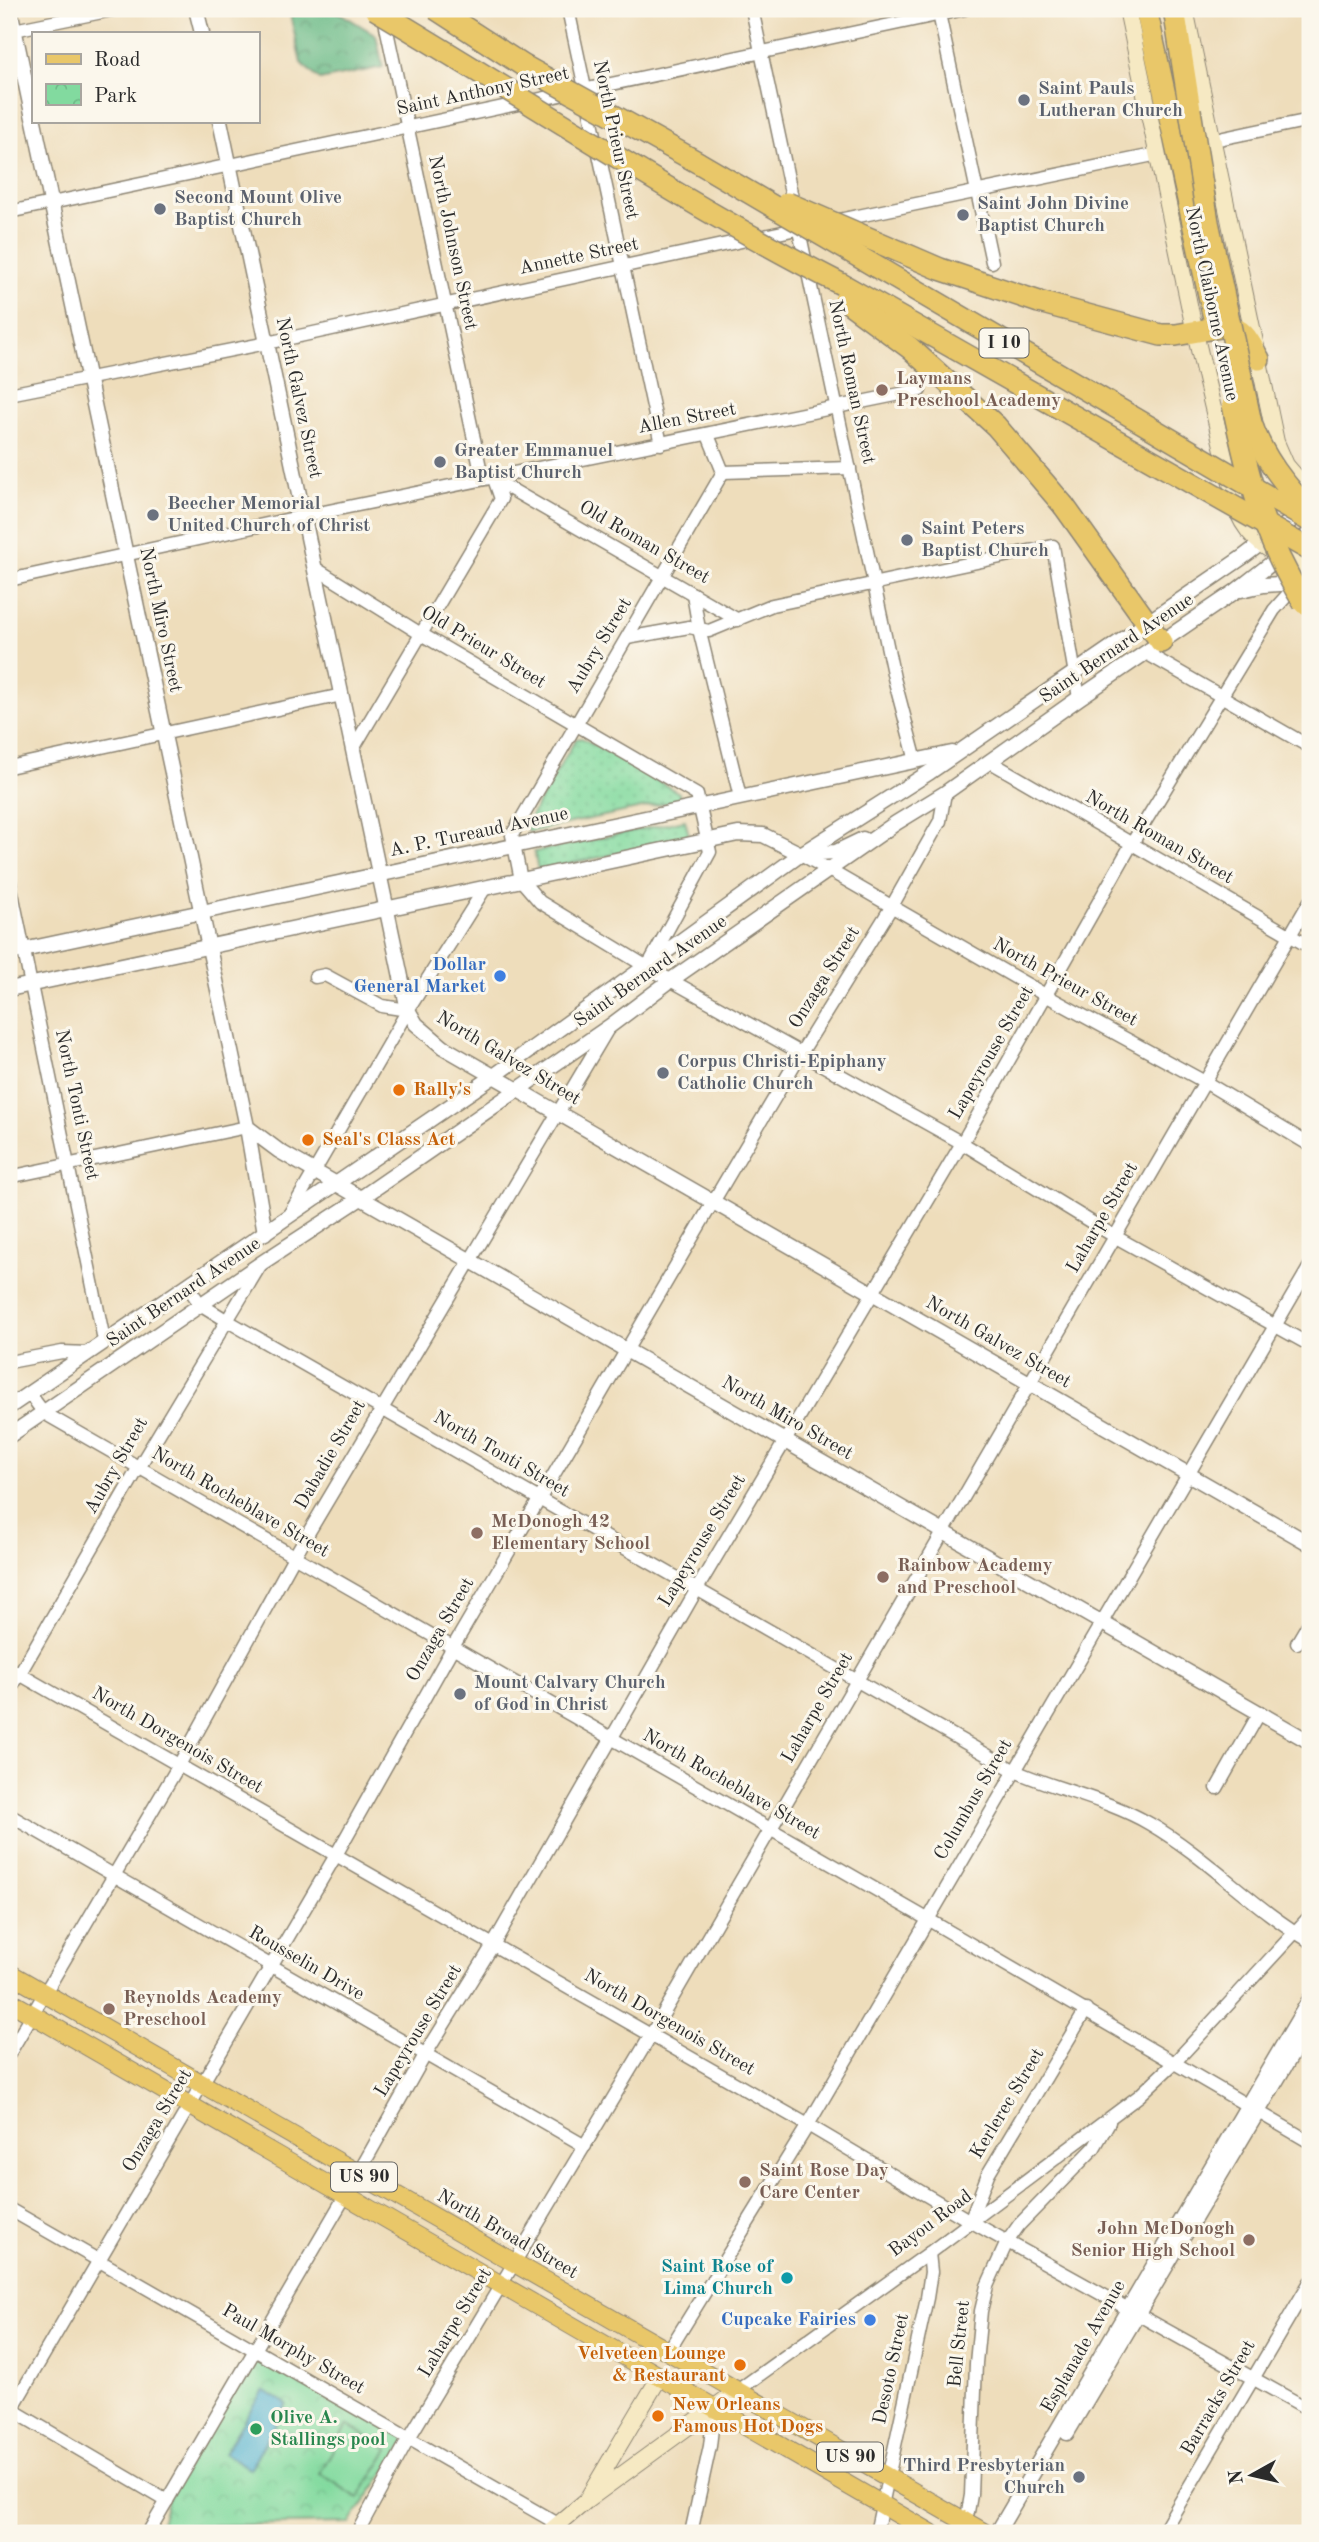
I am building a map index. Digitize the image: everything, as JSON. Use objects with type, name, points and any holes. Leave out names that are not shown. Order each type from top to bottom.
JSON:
[{"type":"highway","name":"I 10","points":[[375,9],[643,175],[1310,550]]},
{"type":"highway","name":"I 10","points":[[436,9],[524,66],[699,163],[1310,521]]},
{"type":"highway","points":[[1146,9],[1247,474],[1272,546],[1287,576],[1310,611]]},
{"type":"highway","points":[[1174,9],[1208,222],[1251,423],[1264,454],[1310,511]]},
{"type":"highway","points":[[699,163],[940,269],[1039,302],[1153,333],[1176,335],[1226,326],[1238,328],[1259,359]]},
{"type":"highway","points":[[769,247],[910,348],[996,426],[1064,506],[1148,623],[1154,647]]},
{"type":"main road","name":"North Claiborne Avenue","points":[[1127,9],[1195,332],[1238,513],[1249,534],[1260,544],[1282,556],[1310,578]]},
{"type":"main road","name":"North Claiborne Avenue","points":[[1185,9],[1280,454],[1310,493]]},
{"type":"main road","name":"North Broad Street","points":[[9,1973],[888,2479],[960,2528],[985,2533]]},
{"type":"main road","name":"US 90","points":[[9,2001],[931,2533]]},
{"type":"main road","points":[[586,2501],[659,2378],[672,2375],[719,2382]]},
{"type":"main road","name":"Bayou Road","points":[[553,2529],[586,2501],[737,2391]]},
{"type":"main road","points":[[838,2480],[853,2459]]},
{"type":"street","name":"North Miro Street","points":[[10,9],[12,31],[32,111]]},
{"type":"street","points":[[12,31],[117,9]]},
{"type":"street","points":[[196,9],[202,32]]},
{"type":"street","name":"North Johnson Street","points":[[382,9],[481,472],[494,479]]},
{"type":"street","name":"North Prieur Street","points":[[568,9],[661,444]]},
{"type":"street","name":"North Roman Street","points":[[752,9],[894,678],[916,761]]},
{"type":"street","name":"Saint Anthony Street","points":[[9,212],[762,52],[939,11],[965,9]]},
{"type":"street","points":[[1308,9],[1310,18]]},
{"type":"street","points":[[939,11],[992,262]]},
{"type":"street","points":[[1214,140],[1310,120]]},
{"type":"street","name":"North Miro Street","points":[[35,122],[247,1127],[265,1233]]},
{"type":"street","name":"North Galvez Street","points":[[220,122],[408,1010],[416,1024],[435,1042],[1310,1544]]},
{"type":"street","name":"Annette Street","points":[[9,394],[267,343],[623,268],[763,234],[1158,154]]},
{"type":"street","name":"Allen Street","points":[[9,580],[304,516],[920,390]]},
{"type":"street","points":[[708,435],[723,472],[850,468]]},
{"type":"street","name":"Aubry Street","points":[[521,880],[512,835],[723,472]]},
{"type":"street","points":[[353,749],[501,499],[494,479]]},
{"type":"street","name":"Old Roman Street","points":[[494,479],[738,620]]},
{"type":"street","name":"Saint Bernard Avenue","points":[[9,1407],[494,1076],[802,853],[930,772],[1074,671],[1148,623],[1310,505]]},
{"type":"street","name":"Saint Bernard Avenue","points":[[9,1436],[262,1262],[362,1198],[610,1026],[896,822],[945,793],[1236,591],[1310,533]]},
{"type":"street","points":[[627,638],[689,627],[709,631],[772,605],[1053,546],[1079,698]]},
{"type":"street","name":"Old Prieur Street","points":[[315,568],[421,634],[697,795],[700,805]]},
{"type":"street","points":[[1236,591],[1310,578]]},
{"type":"street","name":"Lapeyrouse Street","points":[[148,2533],[425,2055],[493,1945],[697,1589],[962,1143],[1131,845],[1275,610],[1290,592],[1310,578]]},
{"type":"street","points":[[693,594],[740,797]]},
{"type":"street","points":[[1154,647],[1222,697],[1310,747]]},
{"type":"street","points":[[9,767],[342,695]]},
{"type":"street","name":"A. P. Tureaud Avenue","points":[[9,953],[957,751]]},
{"type":"street","name":"North Roman Street","points":[[989,761],[1310,947]]},
{"type":"street","points":[[930,772],[945,793]]},
{"type":"street","name":"Onzaga Street","points":[[10,2410],[203,2084],[453,1647],[713,1202],[892,906],[940,821],[945,793]]},
{"type":"street","points":[[647,967],[710,852],[700,805]]},
{"type":"street","points":[[9,989],[738,834],[763,835],[802,853],[836,852],[896,822]]},
{"type":"street","name":"North Prieur Street","points":[[802,853],[1047,996],[1205,1082],[1310,1144]]},
{"type":"street","name":"North Tonti Street","points":[[9,878],[104,1340]]},
{"type":"street","points":[[521,880],[540,902],[647,967],[962,1143],[1114,1236],[1310,1345]]},
{"type":"street","points":[[287,1217],[408,1010],[485,888]]},
{"type":"street","name":"Laharpe Street","points":[[357,2533],[409,2438],[651,2035],[1310,901]]},
{"type":"street","points":[[315,977],[325,975],[382,1006],[408,1010]]},
{"type":"street","name":"Dabadie Street","points":[[9,2054],[179,1765],[294,1557],[610,1026]]},
{"type":"street","name":"North Miro Street","points":[[247,1127],[279,1151],[1310,1742]]},
{"type":"street","points":[[9,1177],[247,1127]]},
{"type":"street","name":"Aubry Street","points":[[9,1692],[14,1671],[262,1262]]},
{"type":"street","name":"Columbus Street","points":[[668,2352],[808,2125],[1310,1266]]},
{"type":"street","name":"North Tonti Street","points":[[187,1285],[200,1304],[226,1320],[1015,1771],[1097,1799],[1150,1824],[1178,1842],[1282,1924],[1310,1941]]},
{"type":"street","points":[[9,1362],[62,1352],[88,1353]]},
{"type":"street","name":"North Rocheblave Street","points":[[29,1393],[44,1413],[1086,2010],[1310,2142]]},
{"type":"street","points":[[1297,1643],[1310,1621]]},
{"type":"street","name":"North Dorgenois Street","points":[[14,1671],[808,2125],[970,2221],[1310,2410]]},
{"type":"street","points":[[1217,1788],[1260,1713]]},
{"type":"street","name":"Rousselin Drive","points":[[9,1815],[584,2146]]},
{"type":"street","name":"Bayou Road","points":[[737,2391],[929,2253],[1112,2116],[1175,2062],[1310,1916]]},
{"type":"street","name":"Esplanade Avenue","points":[[1254,2108],[1310,1999]]},
{"type":"street","name":"Kerlerec Street","points":[[970,2221],[988,2174],[1086,2010]]},
{"type":"street","name":"Esplanade Avenue","points":[[1007,2533],[1254,2108],[1310,2024]]},
{"type":"street","name":"Bell Street","points":[[960,2528],[971,2495],[973,2418],[981,2311],[987,2286],[1007,2242],[1019,2225],[1094,2148],[1112,2116]]},
{"type":"street","name":"Paul Morphy Street","points":[[9,2209],[409,2438],[553,2529]]},
{"type":"street","name":"Desoto Street","points":[[876,2533],[927,2298],[931,2272],[929,2253]]},
{"type":"street","name":"Barracks Street","points":[[1162,2533],[1310,2282]]},
{"type":"street","name":"Esplanade Avenue","points":[[997,2533],[1134,2311]]},
{"type":"street","points":[[10,2410],[167,2501]]},
{"type":"street","points":[[691,2533],[710,2446],[714,2410]]},
{"type":"green space","points":[[289,9],[333,9],[376,35],[383,67],[320,80],[301,63]]},
{"type":"green space","points":[[582,738],[679,793],[680,800],[528,832],[526,824],[576,739]]},
{"type":"green space","points":[[685,820],[690,839],[538,870],[534,852]]},
{"type":"green space","points":[[253,2350],[409,2438],[350,2523],[160,2526],[167,2501]]},
{"type":"green space","points":[[347,2425],[389,2450],[358,2498],[320,2473]]},
{"type":"water","name":"Olive A. Stallings pool","points":[[263,2390],[287,2404],[250,2469],[224,2453]]},
{"type":"place","name":"Saint Pauls Lutheran Church","points":[[1024,100]]},
{"type":"place","name":"Second Mount Olive Baptist Church","points":[[160,209]]},
{"type":"place","name":"Saint John Divine Baptist Church","points":[[963,215]]},
{"type":"place","name":"Laymans Preschool Academy","points":[[882,390]]},
{"type":"place","name":"Greater Emmanuel Baptist Church","points":[[440,462]]},
{"type":"place","name":"Beecher Memorial United Church of Christ","points":[[153,515]]},
{"type":"place","name":"Saint Peters Baptist Church","points":[[907,540]]},
{"type":"place","name":"Dollar General Market","points":[[500,976]]},
{"type":"place","name":"Corpus Christi-Epiphany Catholic Church","points":[[663,1073]]},
{"type":"place","name":"Rally's","points":[[399,1090]]},
{"type":"place","name":"Seal's Class Act","points":[[308,1140]]},
{"type":"place","name":"McDonogh 42 Elementary School","points":[[477,1533]]},
{"type":"place","name":"Rainbow Academy and Preschool","points":[[883,1577]]},
{"type":"place","name":"Mount Calvary Church of God in Christ","points":[[460,1694]]},
{"type":"place","name":"Reynolds Academy Preschool","points":[[109,2009]]},
{"type":"place","name":"Saint Rose Day Care Center","points":[[745,2182]]},
{"type":"place","name":"John McDonogh Senior High School","points":[[1249,2240]]},
{"type":"place","name":"Saint Rose of Lima Church","points":[[787,2278]]},
{"type":"place","name":"Cupcake Fairies","points":[[870,2320]]},
{"type":"place","name":"Velveteen Lounge & Restaurant","points":[[740,2365]]},
{"type":"place","name":"New Orleans Famous Hot Dogs","points":[[658,2416]]},
{"type":"place","name":"Olive A. Stallings pool","points":[[256,2429]]},
{"type":"place","name":"Third Presbyterian Church","points":[[1079,2477]]}]
